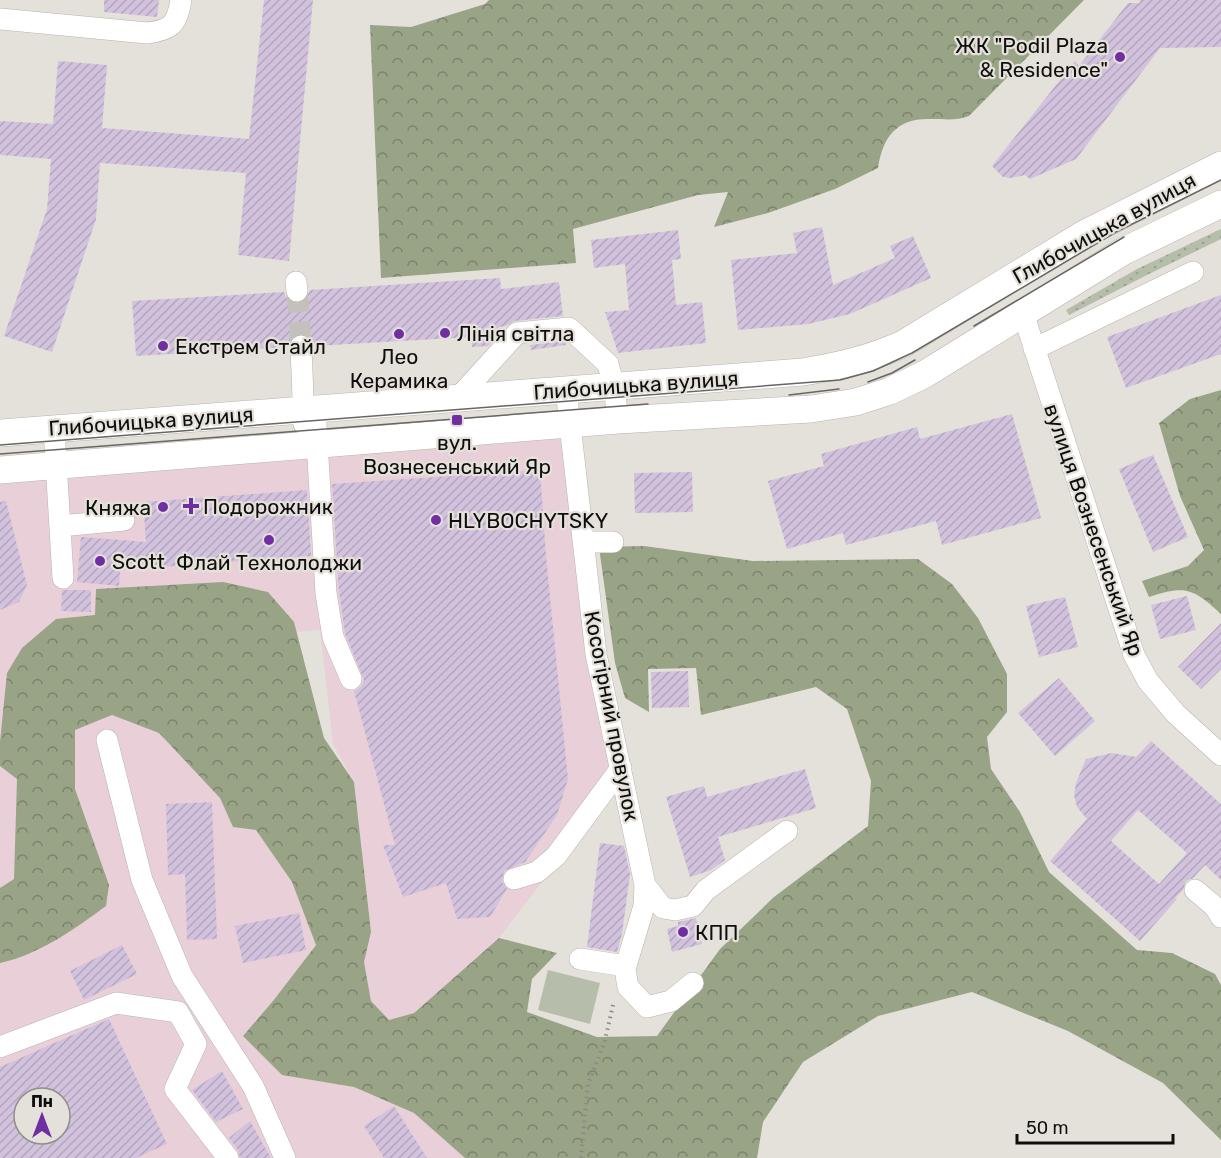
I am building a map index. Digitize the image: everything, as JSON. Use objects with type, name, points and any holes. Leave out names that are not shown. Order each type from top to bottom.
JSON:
[{"type":"main road","name":"Глибочицька вулиця","points":[[0,433],[803,372],[838,367],[874,357],[903,344],[1084,234],[1221,165]]},
{"type":"main road","name":"Глибочицька вулиця","points":[[0,470],[618,420],[811,409],[856,402],[890,391],[925,374],[1124,251],[1221,204]]},
{"type":"street","points":[[0,19],[147,33],[163,31],[172,25],[179,11],[181,0]]},
{"type":"street","points":[[1034,349],[1193,273]]},
{"type":"street","name":"вулиця Вознесенський Яр","points":[[1023,314],[1134,655],[1148,681],[1176,714],[1221,755]]},
{"type":"street","points":[[459,398],[517,333],[569,328],[608,364],[614,386],[618,420]]},
{"type":"street","points":[[302,346],[326,593],[333,637],[351,679]]},
{"type":"street","name":"Косогірний провулок","points":[[566,389],[596,654],[645,885],[644,906],[626,967]]},
{"type":"street","points":[[54,429],[63,578]]},
{"type":"street","points":[[60,526],[124,520]]},
{"type":"street","points":[[583,542],[613,542]]},
{"type":"street","points":[[107,740],[142,880],[182,976],[253,1086],[285,1158]]},
{"type":"street","points":[[514,879],[537,872],[556,856],[621,768]]},
{"type":"street","points":[[645,885],[663,908],[675,910],[693,906],[706,890],[787,831]]},
{"type":"street","points":[[1195,890],[1219,909]]},
{"type":"street","points":[[580,959],[626,967],[628,987],[647,1007],[671,1001],[693,983]]},
{"type":"street","points":[[0,1047],[116,1004],[178,1012],[196,1044],[175,1089],[228,1158]]},
{"type":"path","points":[[581,1158],[588,1084],[604,1044],[613,1006]]},
{"type":"shaded area","points":[[555,437],[562,440],[619,782],[499,938],[414,1013],[389,1020],[371,1001],[364,962],[371,932],[354,782],[333,744],[320,630],[41,650],[75,730],[112,715],[159,733],[220,798],[233,827],[256,830],[292,882],[316,944],[243,1036],[282,1075],[354,1087],[414,1113],[465,1158],[0,1158],[0,478]]},
{"type":"green space","points":[[489,0],[1084,0],[969,116],[955,119],[919,120],[901,126],[888,138],[878,168],[835,189],[768,213],[714,227],[728,192],[698,195],[573,229],[576,263],[381,278],[370,25],[411,27],[485,4]]},
{"type":"green space","points":[[1221,229],[1221,239],[1069,315],[1066,310],[1137,269]]},
{"type":"green space","points":[[1221,390],[1221,614],[1203,599],[1188,591],[1172,591],[1149,597],[1142,581],[1188,566],[1204,550],[1180,496],[1159,423],[1190,399]]},
{"type":"green space","points":[[644,546],[753,561],[918,559],[952,584],[978,618],[1007,674],[1007,712],[987,737],[991,769],[1020,812],[1049,872],[1137,950],[1172,953],[1215,974],[1221,985],[1221,1140],[1163,1083],[1068,1031],[972,992],[878,1016],[803,1062],[763,1122],[757,1158],[465,1158],[414,1113],[354,1087],[282,1075],[243,1036],[316,945],[292,882],[256,830],[233,827],[220,798],[159,733],[112,715],[75,730],[75,789],[109,885],[106,906],[42,948],[0,963],[0,888],[14,879],[17,779],[0,766],[0,742],[7,673],[22,648],[56,619],[95,615],[96,589],[223,582],[268,592],[294,622],[324,738],[354,782],[371,932],[364,962],[371,1001],[389,1020],[414,1013],[499,938],[557,953],[532,979],[527,1012],[597,1037],[657,1036],[720,949],[774,897],[868,826],[871,781],[847,709],[816,687],[701,715],[696,668],[648,669],[649,712],[625,698],[615,663],[599,547]]},
{"type":"green space","points":[[548,970],[600,983],[590,1024],[538,1010]]},
{"type":"building","points":[[104,0],[159,0],[157,17],[104,12]]},
{"type":"building","points":[[264,0],[313,0],[289,261],[238,255],[246,173],[100,163],[96,219],[52,352],[4,336],[47,209],[51,159],[0,155],[0,121],[53,124],[58,61],[107,65],[102,128],[249,139]]},
{"type":"building","points":[[1140,0],[1221,0],[1221,47],[1160,48],[1076,159],[1030,179],[1025,175],[1003,177],[992,166],[1075,61],[1079,66],[1128,3],[1140,3]]},
{"type":"building","points":[[822,227],[833,285],[895,258],[890,246],[913,236],[931,278],[850,314],[808,324],[738,330],[731,260],[797,253],[793,233]]},
{"type":"building","points":[[678,230],[681,259],[672,260],[676,305],[702,302],[706,343],[618,353],[605,312],[629,310],[625,264],[594,268],[591,240]]},
{"type":"building","points":[[500,278],[501,289],[559,282],[563,316],[515,321],[499,327],[496,337],[488,346],[472,347],[471,337],[314,346],[311,339],[301,333],[290,340],[288,347],[136,356],[132,301],[284,292],[287,299],[298,304],[305,301],[310,290]]},
{"type":"building","points":[[1221,295],[1221,354],[1126,388],[1107,337]]},
{"type":"building","points":[[565,341],[566,345],[531,350],[530,345]]},
{"type":"building","points":[[1012,414],[1041,518],[942,545],[936,521],[846,545],[843,533],[787,549],[768,481],[824,466],[821,454],[917,427],[920,439]]},
{"type":"building","points":[[1153,455],[1188,537],[1153,552],[1119,469]]},
{"type":"building","points":[[540,470],[568,779],[557,815],[525,862],[504,871],[502,882],[507,889],[490,917],[457,919],[446,883],[403,897],[383,845],[395,845],[354,691],[361,687],[364,680],[345,633],[339,592],[332,484]]},
{"type":"building","points":[[692,472],[693,512],[635,513],[634,473]]},
{"type":"building","points":[[307,490],[311,556],[120,570],[119,586],[77,582],[81,537],[146,542],[143,502]]},
{"type":"building","points":[[6,501],[27,585],[19,602],[0,610],[0,502]]},
{"type":"building","points":[[62,590],[91,590],[91,612],[61,611]]},
{"type":"building","points":[[1187,596],[1196,630],[1160,639],[1151,605]]},
{"type":"building","points":[[1065,597],[1078,647],[1039,657],[1026,606]]},
{"type":"building","points":[[1221,623],[1221,669],[1201,689],[1178,667]]},
{"type":"building","points":[[688,671],[689,707],[652,708],[651,672]]},
{"type":"building","points":[[1059,678],[1095,721],[1055,756],[1018,713]]},
{"type":"building","points":[[1151,741],[1221,804],[1221,880],[1205,865],[1193,878],[1186,881],[1183,890],[1175,898],[1177,899],[1140,941],[1050,861],[1087,819],[1077,807],[1074,795],[1076,783],[1086,759],[1112,753],[1136,757]],"holes":[[[1138,810],[1187,853],[1159,884],[1111,841]]]},
{"type":"building","points":[[805,769],[816,808],[718,837],[725,860],[711,870],[690,877],[666,797],[704,786],[707,797]]},
{"type":"building","points":[[212,802],[217,939],[187,940],[185,874],[168,875],[166,804]]},
{"type":"building","points":[[600,843],[624,846],[630,874],[622,934],[617,952],[587,947]]},
{"type":"building","points":[[299,913],[306,950],[243,963],[235,926]]},
{"type":"building","name":"КПП","points":[[696,918],[702,944],[672,952],[667,929],[678,926],[678,922]]},
{"type":"building","points":[[122,945],[137,974],[84,1000],[70,971]]},
{"type":"building","points":[[109,1019],[167,1144],[136,1158],[0,1158],[0,1067]]},
{"type":"building","points":[[222,1071],[243,1109],[216,1122],[192,1090]]},
{"type":"building","points":[[394,1106],[427,1158],[384,1158],[364,1126]]},
{"type":"building","points":[[250,1121],[271,1158],[240,1158],[238,1150],[229,1138]]},
{"type":"tunnel","points":[[297,291],[301,346]]},
{"type":"tram line","points":[[0,445],[840,380],[873,371],[912,353],[1116,232],[1221,180]]},
{"type":"tram line","points":[[974,326],[1124,237]]},
{"type":"tram line","points":[[868,382],[892,373],[915,360]]},
{"type":"tram line","points":[[789,395],[839,389]]},
{"type":"tram line","points":[[0,454],[648,404]]},
{"type":"place","name":"ЖК \"Podil Plaza & Residence\"","points":[[1120,57]]},
{"type":"place","name":"Лінія світла","points":[[445,333]]},
{"type":"place","name":"Лео Керамика","points":[[399,334]]},
{"type":"place","name":"Екстрем Стайл","points":[[163,346]]},
{"type":"place","name":"вул. Вознесенський Яр","points":[[457,420]]},
{"type":"place","name":"Подорожник","points":[[191,506]]},
{"type":"place","name":"Княжа","points":[[163,507]]},
{"type":"place","name":"HLYBOCHYTSKY","points":[[436,520]]},
{"type":"place","name":"Флай Технолоджи","points":[[269,540]]},
{"type":"place","name":"Scott","points":[[100,561]]},
{"type":"place","name":"КПП","points":[[683,932]]}]
